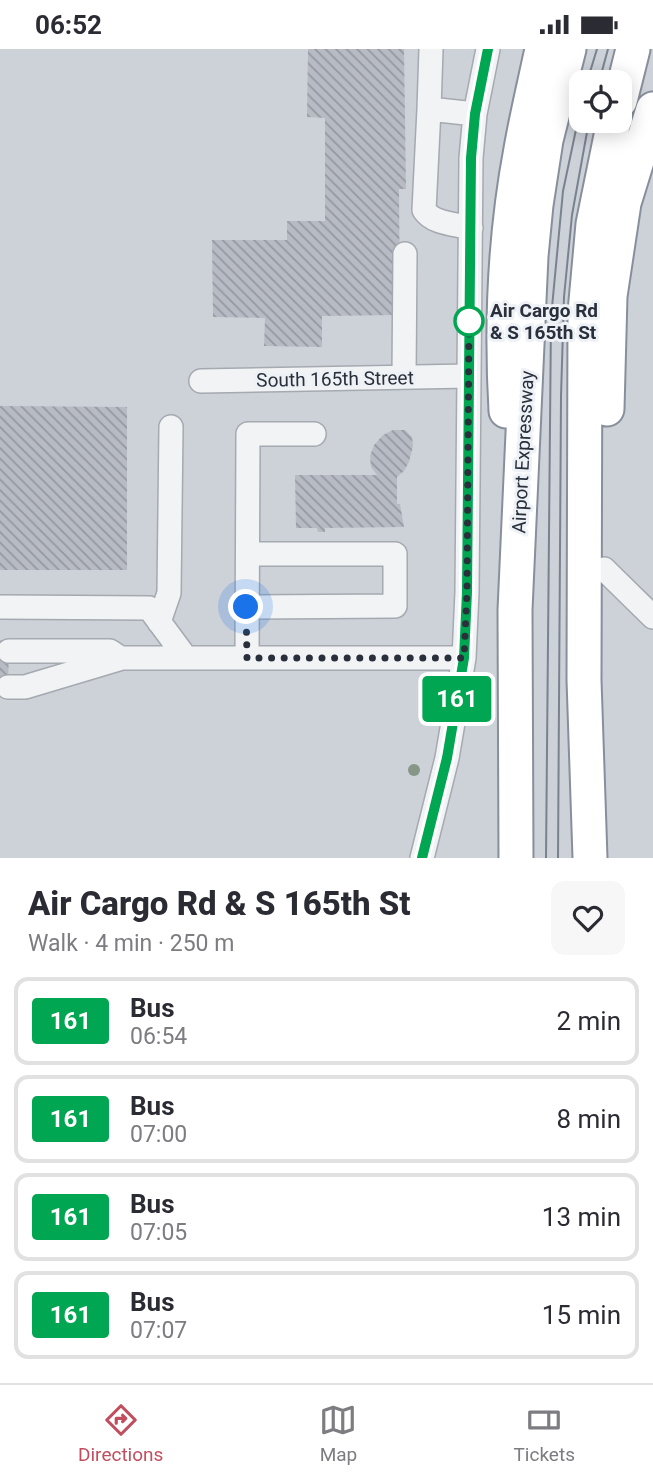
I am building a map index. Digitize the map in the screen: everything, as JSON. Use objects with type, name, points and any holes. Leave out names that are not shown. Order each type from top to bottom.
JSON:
[{"type":"highway","points":[[515,610],[503,362],[508,262],[520,151],[542,49]]},
{"type":"highway","name":"Airport Expressway","points":[[516,858],[515,610],[531,256],[546,140],[569,49]]},
{"type":"highway","points":[[628,70],[633,49]]},
{"type":"highway","points":[[590,848],[604,681],[610,296],[624,203],[653,109]]},
{"type":"highway","points":[[590,848],[584,680],[585,312],[593,224],[612,133]]},
{"type":"street","points":[[431,49],[424,210],[428,217],[434,220],[471,228]]},
{"type":"street","points":[[422,858],[447,758],[464,658],[471,158],[475,114],[488,49]]},
{"type":"street","points":[[429,109],[475,114]]},
{"type":"street","points":[[404,377],[405,254]]},
{"type":"street","name":"South 165th Street","points":[[201,381],[469,376]]},
{"type":"street","points":[[159,622],[169,593],[171,427]]},
{"type":"street","points":[[247,658],[248,434],[314,434]]},
{"type":"street","points":[[246,607],[395,606],[394,554],[248,554]]},
{"type":"street","points":[[604,569],[653,617]]},
{"type":"street","points":[[0,607],[149,608],[186,658]]},
{"type":"street","points":[[9,651],[110,651],[122,658]]},
{"type":"street","points":[[8,687],[25,687],[122,658],[464,658]]},
{"type":"shaded area","points":[[0,49],[653,49],[653,858],[0,858]]},
{"type":"building","points":[[308,49],[404,49],[406,189],[399,189],[400,315],[322,316],[322,347],[264,346],[265,318],[213,317],[212,240],[287,240],[287,221],[325,221],[325,118],[307,117]]},
{"type":"building","points":[[0,406],[127,407],[127,570],[0,570]]},
{"type":"building","points":[[393,430],[405,430],[412,437],[409,462],[397,477],[397,504],[400,504],[404,527],[325,528],[325,532],[318,532],[317,528],[296,528],[295,475],[377,475],[371,467],[370,456],[374,445],[383,435]]},
{"type":"building","points":[[0,640],[9,641],[8,692],[0,692]]},
{"type":"tram line","points":[[591,70],[597,49]]},
{"type":"tram line","points":[[602,70],[608,49]]},
{"type":"tram line","points":[[546,858],[551,318],[563,191],[575,133]]},
{"type":"tram line","points":[[558,858],[564,297],[572,215],[587,133]]},
{"type":"bus line","name":"161","points":[[422,858],[447,758],[464,658],[471,158],[475,114],[488,49]]},
{"type":"place","name":"Air Cargo Rd & S 165th St","points":[[469,321]]},
{"type":"route","points":[[246,607],[247,658],[464,658],[469,321]]}]
